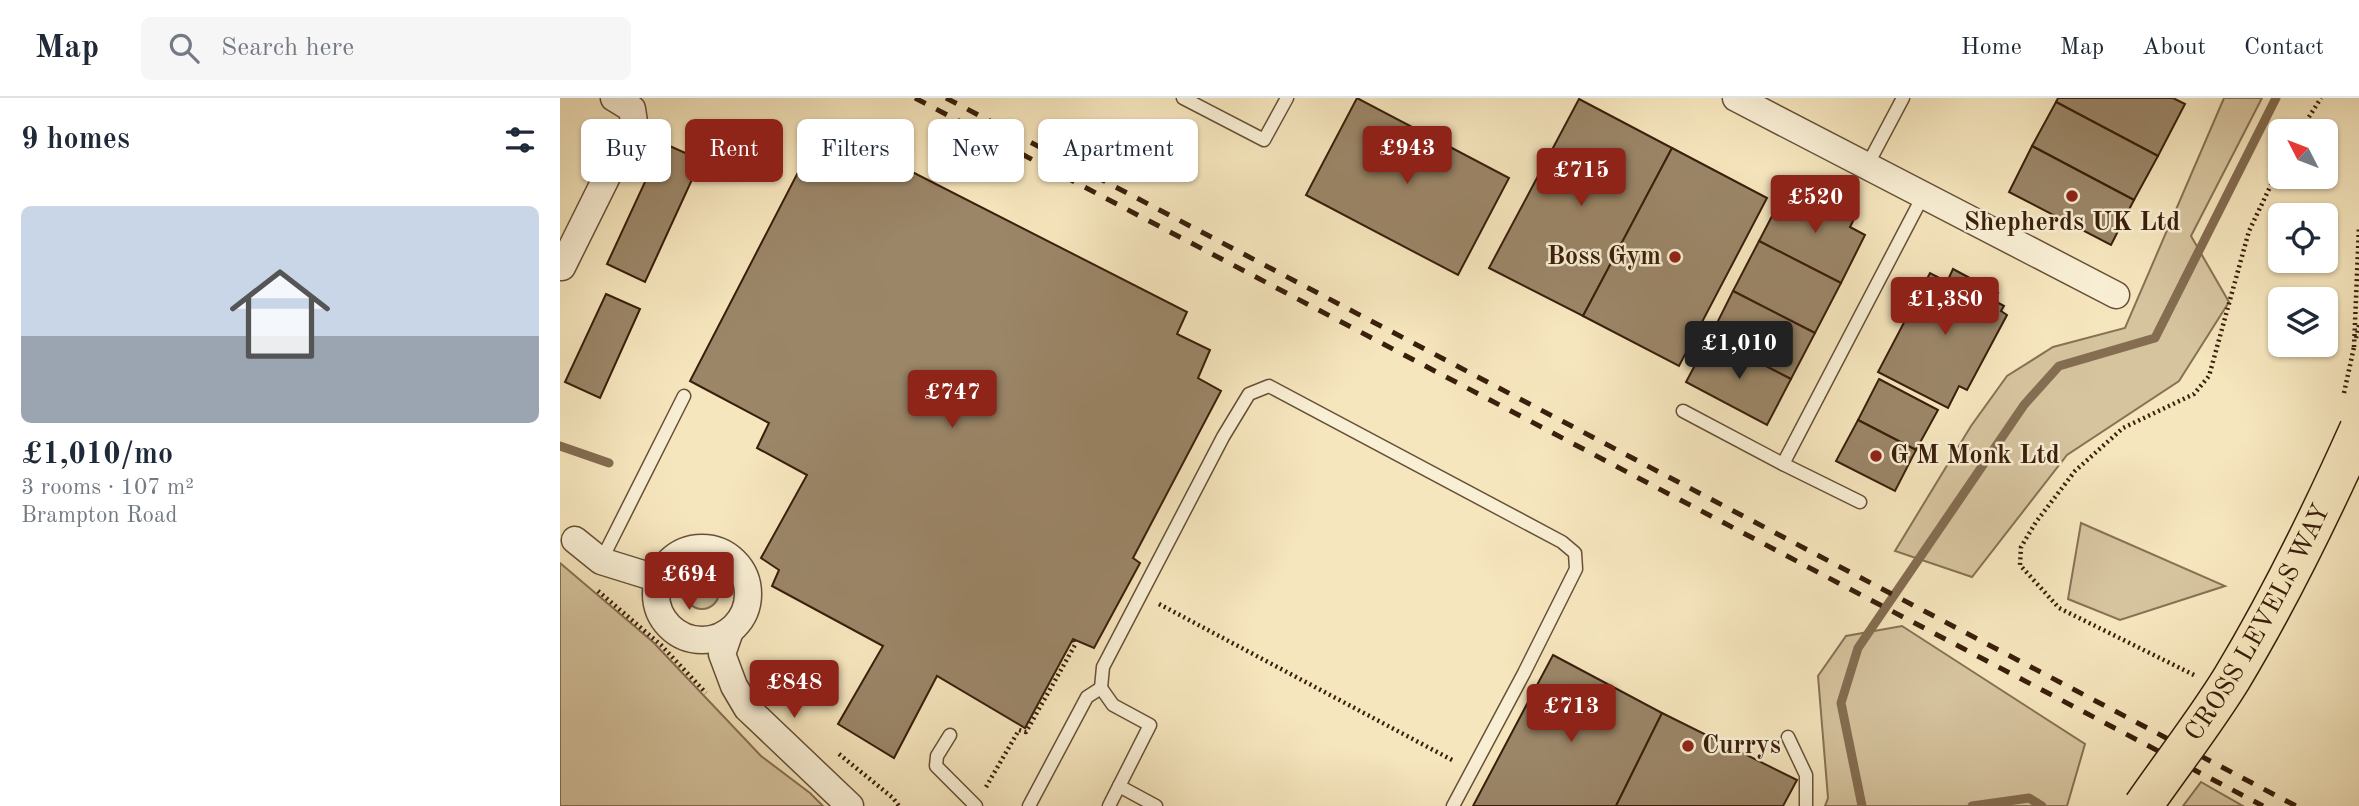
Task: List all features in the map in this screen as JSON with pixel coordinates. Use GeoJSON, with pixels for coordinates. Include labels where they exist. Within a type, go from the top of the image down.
{"type":"FeatureCollection","features":[{"type":"Feature","properties":{"kind":"main road","name":"CROSS LEVELS WAY"},"geometry":{"type":"LineString","coordinates":[[2143,806],[2231,679],[2297,559],[2359,429]]}},
{"type":"Feature","properties":{"kind":"street"},"geometry":{"type":"LineString","coordinates":[[561,266],[634,122],[632,109],[614,98]]}},
{"type":"Feature","properties":{"kind":"street"},"geometry":{"type":"LineString","coordinates":[[1736,98],[1868,164],[2116,295]]}},
{"type":"Feature","properties":{"kind":"street"},"geometry":{"type":"LineString","coordinates":[[575,540],[595,573],[659,579]]}},
{"type":"Feature","properties":{"kind":"street"},"geometry":{"type":"LineString","coordinates":[[702,548],[716,550],[729,557],[746,579],[746,607],[740,620],[730,631],[718,638],[689,638],[676,632],[665,622],[658,608],[656,594],[659,579],[665,567],[676,557],[702,548]]}},
{"type":"Feature","properties":{"kind":"street"},"geometry":{"type":"LineString","coordinates":[[730,631],[722,654],[734,686],[747,708],[849,806]]}},
{"type":"Feature","properties":{"kind":"lane"},"geometry":{"type":"LineString","coordinates":[[1183,98],[1264,140],[1287,98]]}},
{"type":"Feature","properties":{"kind":"lane"},"geometry":{"type":"LineString","coordinates":[[1868,164],[1903,98]]}},
{"type":"Feature","properties":{"kind":"lane"},"geometry":{"type":"LineString","coordinates":[[1783,464],[1924,194]]}},
{"type":"Feature","properties":{"kind":"lane"},"geometry":{"type":"LineString","coordinates":[[1109,806],[1150,725],[1113,705],[1101,688],[1103,667],[1223,437],[1249,394],[1269,387],[1550,535],[1575,553],[1576,569],[1453,806]]}},
{"type":"Feature","properties":{"kind":"lane"},"geometry":{"type":"LineString","coordinates":[[595,573],[684,396]]}},
{"type":"Feature","properties":{"kind":"lane"},"geometry":{"type":"LineString","coordinates":[[1682,411],[1860,502]]}},
{"type":"Feature","properties":{"kind":"lane"},"geometry":{"type":"LineString","coordinates":[[1029,806],[1087,697],[1101,688]]}},
{"type":"Feature","properties":{"kind":"lane"},"geometry":{"type":"LineString","coordinates":[[950,735],[937,757],[936,766],[976,806]]}},
{"type":"Feature","properties":{"kind":"lane"},"geometry":{"type":"LineString","coordinates":[[1788,737],[1806,775],[1806,806]]}},
{"type":"Feature","properties":{"kind":"lane"},"geometry":{"type":"LineString","coordinates":[[1119,786],[1156,806]]}},
{"type":"Feature","properties":{"kind":"path"},"geometry":{"type":"LineString","coordinates":[[2308,119],[2321,98]]}},
{"type":"Feature","properties":{"kind":"path"},"geometry":{"type":"LineString","coordinates":[[2196,676],[2059,608],[2020,565],[2021,547],[2036,522],[2075,471],[2123,428],[2194,394],[2209,376],[2249,231],[2269,189]]}},
{"type":"Feature","properties":{"kind":"path"},"geometry":{"type":"LineString","coordinates":[[2354,347],[2359,226]]}},
{"type":"Feature","properties":{"kind":"path"},"geometry":{"type":"LineString","coordinates":[[2344,393],[2359,325]]}},
{"type":"Feature","properties":{"kind":"path"},"geometry":{"type":"LineString","coordinates":[[595,573],[708,695]]}},
{"type":"Feature","properties":{"kind":"path"},"geometry":{"type":"LineString","coordinates":[[1140,594],[1472,770]]}},
{"type":"Feature","properties":{"kind":"path"},"geometry":{"type":"LineString","coordinates":[[976,806],[1019,730],[1026,732],[1076,645],[1073,639]]}},
{"type":"Feature","properties":{"kind":"path"},"geometry":{"type":"LineString","coordinates":[[833,749],[899,806]]}},
{"type":"Feature","properties":{"kind":"shaded area"},"geometry":{"type":"Polygon","coordinates":[[[2224,98],[2262,98],[2191,236],[2229,302],[2179,381],[2067,455],[1972,577],[1895,551],[1971,426],[2007,376],[2053,347],[2125,328],[2224,98]]]}},
{"type":"Feature","properties":{"kind":"shaded area"},"geometry":{"type":"Polygon","coordinates":[[[2081,523],[2225,586],[2120,620],[2068,599],[2081,523]]]}},
{"type":"Feature","properties":{"kind":"shaded area"},"geometry":{"type":"Polygon","coordinates":[[[560,563],[653,642],[761,756],[823,806],[560,806],[560,563]]]}},
{"type":"Feature","properties":{"kind":"shaded area"},"geometry":{"type":"Polygon","coordinates":[[[702,575],[714,580],[719,592],[714,604],[702,609],[690,604],[685,592],[690,580],[702,575]]]}},
{"type":"Feature","properties":{"kind":"shaded area"},"geometry":{"type":"Polygon","coordinates":[[[1902,626],[2085,744],[2067,806],[1825,806],[1828,798],[1818,676],[1846,636],[1902,626]]]}},
{"type":"Feature","properties":{"kind":"shaded area"},"geometry":{"type":"Polygon","coordinates":[[[2201,782],[2243,806],[2183,806],[2201,782]]]}},
{"type":"Feature","properties":{"kind":"building"},"geometry":{"type":"Polygon","coordinates":[[[1357,98],[1509,178],[1458,275],[1306,195],[1357,98]]]}},
{"type":"Feature","properties":{"kind":"building"},"geometry":{"type":"Polygon","coordinates":[[[2058,98],[2173,98],[2185,104],[2158,156],[2056,102],[2058,98]]]}},
{"type":"Feature","properties":{"kind":"building"},"geometry":{"type":"Polygon","coordinates":[[[1579,99],[1672,148],[1583,316],[1489,268],[1579,99]]]}},
{"type":"Feature","properties":{"kind":"building"},"geometry":{"type":"Polygon","coordinates":[[[2056,102],[2158,156],[2134,200],[2032,146],[2056,102]]]}},
{"type":"Feature","properties":{"kind":"building","name":"Shepherds UK Ltd"},"geometry":{"type":"Polygon","coordinates":[[[2032,146],[2134,200],[2111,245],[2009,192],[2032,146]]]}},
{"type":"Feature","properties":{"kind":"building"},"geometry":{"type":"Polygon","coordinates":[[[671,147],[685,153],[685,182],[691,182],[645,282],[607,264],[645,182],[671,182],[671,147]]]}},
{"type":"Feature","properties":{"kind":"building","name":"Boss Gym"},"geometry":{"type":"Polygon","coordinates":[[[1672,148],[1767,198],[1679,366],[1583,316],[1672,148]]]}},
{"type":"Feature","properties":{"kind":"building"},"geometry":{"type":"Polygon","coordinates":[[[914,173],[1187,312],[1177,334],[1210,350],[1198,378],[1221,391],[1133,558],[1140,563],[1094,648],[1073,639],[1025,728],[937,676],[894,758],[838,724],[883,646],[772,586],[779,570],[761,558],[807,475],[757,448],[769,423],[690,381],[797,174],[797,182],[914,182],[914,173]]]}},
{"type":"Feature","properties":{"kind":"building"},"geometry":{"type":"Polygon","coordinates":[[[1810,192],[1856,215],[1850,227],[1865,235],[1841,283],[1759,241],[1783,195],[1803,205],[1810,192]]]}},
{"type":"Feature","properties":{"kind":"building"},"geometry":{"type":"Polygon","coordinates":[[[1759,241],[1841,283],[1815,333],[1733,291],[1759,241]]]}},
{"type":"Feature","properties":{"kind":"building"},"geometry":{"type":"Polygon","coordinates":[[[1953,269],[1998,293],[1993,300],[2004,306],[2001,311],[2007,315],[1967,390],[1959,386],[1948,408],[1878,372],[1930,273],[1947,282],[1953,269]]]}},
{"type":"Feature","properties":{"kind":"building"},"geometry":{"type":"Polygon","coordinates":[[[1733,291],[1815,333],[1791,379],[1710,337],[1733,291]]]}},
{"type":"Feature","properties":{"kind":"building"},"geometry":{"type":"Polygon","coordinates":[[[606,294],[640,309],[600,398],[565,382],[606,294]]]}},
{"type":"Feature","properties":{"kind":"building"},"geometry":{"type":"Polygon","coordinates":[[[1710,337],[1791,379],[1767,425],[1686,382],[1710,337]]]}},
{"type":"Feature","properties":{"kind":"building"},"geometry":{"type":"Polygon","coordinates":[[[1879,379],[1938,410],[1916,450],[1858,420],[1879,379]]]}},
{"type":"Feature","properties":{"kind":"building","name":"G M Monk Ltd"},"geometry":{"type":"Polygon","coordinates":[[[1858,420],[1916,450],[1895,491],[1836,461],[1858,420]]]}},
{"type":"Feature","properties":{"kind":"building"},"geometry":{"type":"Polygon","coordinates":[[[1553,655],[1662,713],[1616,806],[1473,806],[1553,655]]]}},
{"type":"Feature","properties":{"kind":"building","name":"Currys"},"geometry":{"type":"Polygon","coordinates":[[[1662,713],[1797,780],[1783,806],[1616,806],[1662,713]]]}},
{"type":"Feature","properties":{"kind":"waterway"},"geometry":{"type":"LineString","coordinates":[[1862,806],[1841,703],[1858,648],[2024,405],[2059,366],[2155,338],[2276,98]]}},
{"type":"Feature","properties":{"kind":"waterway"},"geometry":{"type":"LineString","coordinates":[[560,446],[609,463]]}},
{"type":"Feature","properties":{"kind":"waterway"},"geometry":{"type":"LineString","coordinates":[[1972,806],[2029,798],[2042,806]]}},
{"type":"Feature","properties":{"kind":"railway"},"geometry":{"type":"LineString","coordinates":[[915,98],[2263,806]]}},
{"type":"Feature","properties":{"kind":"railway"},"geometry":{"type":"LineString","coordinates":[[946,98],[2296,806]]}},
{"type":"Feature","properties":{"kind":"place","name":"Shepherds UK Ltd"},"geometry":{"type":"Point","coordinates":[2072,196]}},
{"type":"Feature","properties":{"kind":"place","name":"Boss Gym"},"geometry":{"type":"Point","coordinates":[1675,257]}},
{"type":"Feature","properties":{"kind":"place","name":"G M Monk Ltd"},"geometry":{"type":"Point","coordinates":[1876,456]}},
{"type":"Feature","properties":{"kind":"place","name":"Currys"},"geometry":{"type":"Point","coordinates":[1688,746]}}]}
